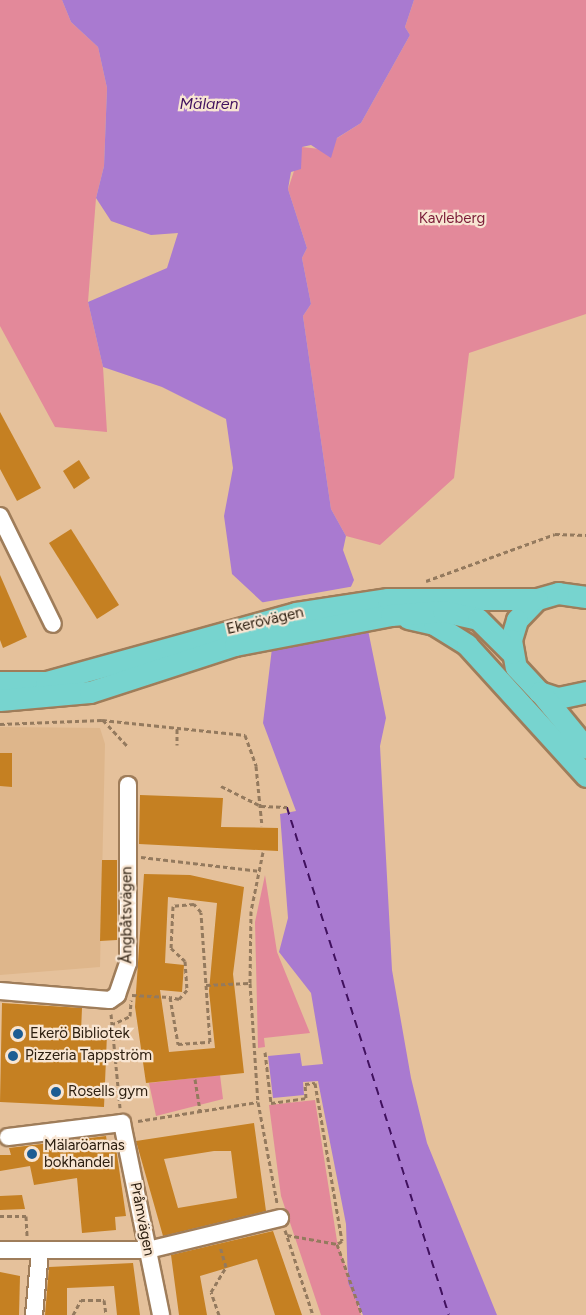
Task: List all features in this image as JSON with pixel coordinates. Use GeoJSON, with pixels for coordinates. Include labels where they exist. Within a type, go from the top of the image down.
{"type":"FeatureCollection","features":[{"type":"Feature","properties":{"kind":"main road","name":"Ekerövägen"},"geometry":{"type":"LineString","coordinates":[[0,700],[90,692],[139,667],[227,629],[392,609],[537,599],[558,593],[586,597]]}},
{"type":"Feature","properties":{"kind":"main road"},"geometry":{"type":"LineString","coordinates":[[537,599],[518,620],[512,653],[522,678],[539,692],[586,748]]}},
{"type":"Feature","properties":{"kind":"main road","name":"Ekerövägen"},"geometry":{"type":"LineString","coordinates":[[392,609],[443,611],[478,620],[512,653]]}},
{"type":"Feature","properties":{"kind":"main road","name":"Ekerövägen"},"geometry":{"type":"LineString","coordinates":[[392,609],[434,624],[467,645],[586,776]]}},
{"type":"Feature","properties":{"kind":"main road","name":"Ekerövägen"},"geometry":{"type":"LineString","coordinates":[[0,682],[46,682],[139,667]]}},
{"type":"Feature","properties":{"kind":"main road"},"geometry":{"type":"LineString","coordinates":[[539,692],[558,698],[586,692]]}},
{"type":"Feature","properties":{"kind":"street"},"geometry":{"type":"LineString","coordinates":[[0,516],[53,624]]}},
{"type":"Feature","properties":{"kind":"street","name":"Ångbåtsvägen"},"geometry":{"type":"LineString","coordinates":[[113,997],[128,963],[128,785]]}},
{"type":"Feature","properties":{"kind":"street"},"geometry":{"type":"LineString","coordinates":[[0,992],[113,997]]}},
{"type":"Feature","properties":{"kind":"street"},"geometry":{"type":"LineString","coordinates":[[8,1137],[122,1123]]}},
{"type":"Feature","properties":{"kind":"street","name":"Pråmvägen"},"geometry":{"type":"LineString","coordinates":[[122,1123],[161,1315]]}},
{"type":"Feature","properties":{"kind":"street"},"geometry":{"type":"LineString","coordinates":[[0,1250],[148,1250],[280,1218]]}},
{"type":"Feature","properties":{"kind":"street"},"geometry":{"type":"LineString","coordinates":[[34,1251],[34,1315]]}},
{"type":"Feature","properties":{"kind":"path"},"geometry":{"type":"LineString","coordinates":[[417,585],[555,534],[586,535]]}},
{"type":"Feature","properties":{"kind":"path"},"geometry":{"type":"LineString","coordinates":[[0,724],[102,720],[245,735],[261,806],[262,826]]}},
{"type":"Feature","properties":{"kind":"path"},"geometry":{"type":"LineString","coordinates":[[102,720],[128,747]]}},
{"type":"Feature","properties":{"kind":"path"},"geometry":{"type":"LineString","coordinates":[[177,729],[177,746]]}},
{"type":"Feature","properties":{"kind":"path"},"geometry":{"type":"LineString","coordinates":[[221,786],[261,806],[287,807]]}},
{"type":"Feature","properties":{"kind":"path"},"geometry":{"type":"LineString","coordinates":[[263,852],[261,871],[251,910],[250,983],[258,1102],[280,1218],[313,1315]]}},
{"type":"Feature","properties":{"kind":"path"},"geometry":{"type":"LineString","coordinates":[[128,856],[261,871]]}},
{"type":"Feature","properties":{"kind":"path"},"geometry":{"type":"LineString","coordinates":[[170,997],[178,1044],[191,1047],[210,1042],[201,912],[194,904],[176,903],[171,948],[185,961],[187,990],[179,999],[170,997],[113,997],[122,1123],[258,1102]]}},
{"type":"Feature","properties":{"kind":"path"},"geometry":{"type":"LineString","coordinates":[[206,985],[250,983]]}},
{"type":"Feature","properties":{"kind":"path"},"geometry":{"type":"LineString","coordinates":[[265,1052],[271,1102],[306,1098],[305,1084],[315,1083],[342,1241],[336,1244],[287,1235]]}},
{"type":"Feature","properties":{"kind":"path"},"geometry":{"type":"LineString","coordinates":[[195,1079],[200,1112]]}},
{"type":"Feature","properties":{"kind":"path"},"geometry":{"type":"LineString","coordinates":[[0,1216],[26,1216],[34,1251]]}},
{"type":"Feature","properties":{"kind":"path"},"geometry":{"type":"LineString","coordinates":[[217,1233],[225,1267],[211,1292],[219,1315]]}},
{"type":"Feature","properties":{"kind":"path"},"geometry":{"type":"LineString","coordinates":[[336,1244],[362,1315]]}},
{"type":"Feature","properties":{"kind":"path"},"geometry":{"type":"LineString","coordinates":[[74,1315],[81,1300],[104,1300],[106,1315]]}},
{"type":"Feature","properties":{"kind":"shaded area"},"geometry":{"type":"Polygon","coordinates":[[[0,727],[100,728],[105,744],[100,967],[0,975],[0,727]]]}},
{"type":"Feature","properties":{"kind":"green space"},"geometry":{"type":"Polygon","coordinates":[[[0,0],[62,0],[71,22],[98,47],[107,88],[104,166],[96,198],[88,302],[103,367],[107,432],[55,427],[0,326],[0,0]]]}},
{"type":"Feature","properties":{"kind":"green space","name":"Kavleberg"},"geometry":{"type":"Polygon","coordinates":[[[414,0],[586,0],[586,314],[469,353],[454,478],[380,545],[346,536],[331,509],[303,316],[311,304],[302,258],[307,248],[288,189],[302,147],[320,149],[361,123],[410,35],[405,27],[414,0]]]}},
{"type":"Feature","properties":{"kind":"green space"},"geometry":{"type":"Polygon","coordinates":[[[265,875],[277,952],[310,1033],[264,1038],[265,1047],[258,1048],[255,922],[265,875]]]}},
{"type":"Feature","properties":{"kind":"green space"},"geometry":{"type":"Polygon","coordinates":[[[220,1075],[223,1099],[156,1116],[149,1083],[220,1075]]]}},
{"type":"Feature","properties":{"kind":"green space"},"geometry":{"type":"Polygon","coordinates":[[[315,1100],[337,1241],[361,1315],[321,1315],[281,1196],[269,1105],[315,1100]]]}},
{"type":"Feature","properties":{"kind":"water","name":"Mälaren"},"geometry":{"type":"Polygon","coordinates":[[[62,0],[414,0],[405,27],[410,35],[361,123],[337,138],[331,158],[311,145],[302,147],[301,169],[291,172],[288,189],[307,248],[302,258],[311,304],[303,316],[331,509],[346,536],[343,550],[354,580],[340,611],[368,630],[386,718],[380,746],[392,970],[411,1078],[427,1143],[497,1315],[363,1315],[348,1283],[346,1224],[318,1081],[303,1082],[304,1095],[273,1098],[268,1056],[300,1053],[302,1066],[323,1064],[311,993],[279,952],[288,918],[280,814],[296,811],[263,723],[276,615],[232,574],[224,516],[233,468],[226,419],[162,387],[103,367],[88,302],[167,268],[178,233],[151,235],[111,221],[96,198],[104,166],[107,88],[98,47],[71,22],[62,0]]]}},
{"type":"Feature","properties":{"kind":"pier"},"geometry":{"type":"Polygon","coordinates":[[[355,586],[343,612],[273,616],[259,603],[355,586]]]}},
{"type":"Feature","properties":{"kind":"building"},"geometry":{"type":"Polygon","coordinates":[[[0,412],[41,488],[17,501],[0,469],[0,412]]]}},
{"type":"Feature","properties":{"kind":"building"},"geometry":{"type":"Polygon","coordinates":[[[79,460],[90,478],[74,489],[63,471],[79,460]]]}},
{"type":"Feature","properties":{"kind":"building"},"geometry":{"type":"Polygon","coordinates":[[[71,529],[119,605],[97,619],[49,543],[71,529]]]}},
{"type":"Feature","properties":{"kind":"building"},"geometry":{"type":"Polygon","coordinates":[[[0,575],[27,637],[3,648],[0,640],[0,575]]]}},
{"type":"Feature","properties":{"kind":"building"},"geometry":{"type":"Polygon","coordinates":[[[0,753],[12,753],[12,787],[0,786],[0,753]]]}},
{"type":"Feature","properties":{"kind":"building"},"geometry":{"type":"Polygon","coordinates":[[[140,795],[223,798],[221,827],[278,828],[278,851],[139,844],[140,795]]]}},
{"type":"Feature","properties":{"kind":"building"},"geometry":{"type":"Polygon","coordinates":[[[102,860],[117,860],[117,940],[100,941],[102,860]]]}},
{"type":"Feature","properties":{"kind":"building"},"geometry":{"type":"Polygon","coordinates":[[[144,874],[190,875],[244,887],[233,974],[244,1073],[146,1083],[135,1007],[144,874]],[[168,897],[165,963],[184,965],[182,992],[160,990],[169,1052],[215,1048],[209,991],[217,903],[168,897]]]}},
{"type":"Feature","properties":{"kind":"building"},"geometry":{"type":"Polygon","coordinates":[[[2,1003],[82,1008],[81,1032],[107,1034],[104,1107],[0,1102],[2,1003]]]}},
{"type":"Feature","properties":{"kind":"building"},"geometry":{"type":"Polygon","coordinates":[[[254,1123],[266,1211],[163,1236],[136,1141],[254,1123]],[[214,1151],[164,1159],[178,1208],[237,1198],[231,1151],[214,1151]]]}},
{"type":"Feature","properties":{"kind":"building"},"geometry":{"type":"Polygon","coordinates":[[[106,1136],[107,1142],[115,1141],[126,1216],[115,1217],[116,1230],[82,1233],[77,1178],[34,1185],[30,1166],[0,1171],[0,1155],[11,1155],[9,1148],[106,1136]]]}},
{"type":"Feature","properties":{"kind":"building"},"geometry":{"type":"Polygon","coordinates":[[[22,1195],[25,1209],[0,1210],[0,1196],[22,1195]]]}},
{"type":"Feature","properties":{"kind":"building"},"geometry":{"type":"Polygon","coordinates":[[[273,1231],[302,1315],[275,1315],[257,1259],[200,1276],[207,1315],[179,1315],[171,1255],[273,1231]]]}},
{"type":"Feature","properties":{"kind":"building"},"geometry":{"type":"Polygon","coordinates":[[[133,1263],[140,1315],[117,1315],[114,1286],[67,1288],[67,1315],[45,1315],[49,1267],[133,1263]]]}},
{"type":"Feature","properties":{"kind":"building"},"geometry":{"type":"Polygon","coordinates":[[[0,1272],[20,1276],[19,1315],[0,1315],[0,1272]]]}},
{"type":"Feature","properties":{"kind":"ferry route"},"geometry":{"type":"LineString","coordinates":[[287,807],[449,1315]]}},
{"type":"Feature","properties":{"kind":"place","name":"Ekerö Bibliotek"},"geometry":{"type":"Point","coordinates":[18,1034]}},
{"type":"Feature","properties":{"kind":"place","name":"Pizzeria Tappström"},"geometry":{"type":"Point","coordinates":[13,1056]}},
{"type":"Feature","properties":{"kind":"place","name":"Rosells gym"},"geometry":{"type":"Point","coordinates":[56,1092]}},
{"type":"Feature","properties":{"kind":"place","name":"Mälaröarnas bokhandel"},"geometry":{"type":"Point","coordinates":[32,1154]}}]}
